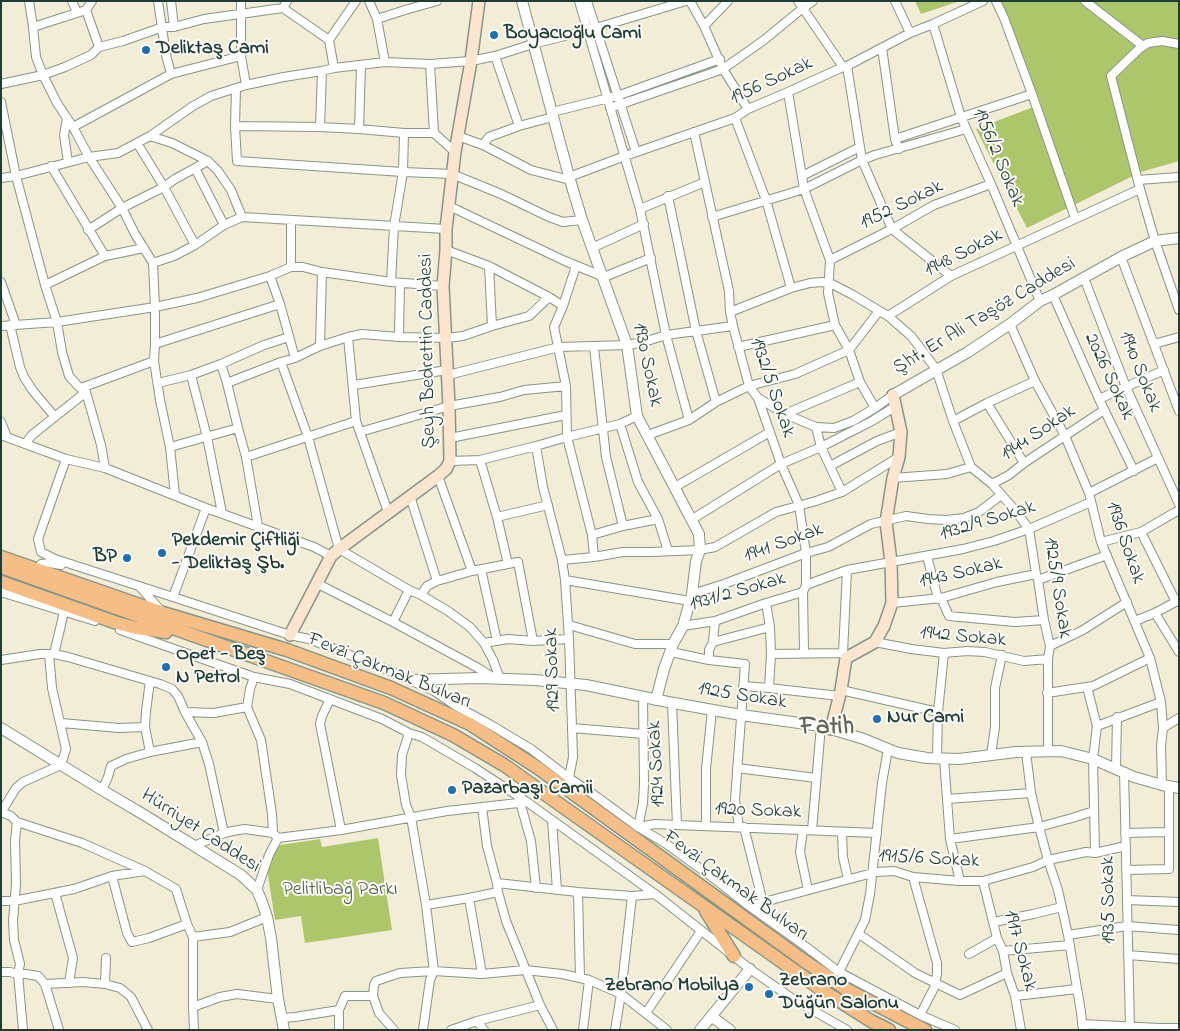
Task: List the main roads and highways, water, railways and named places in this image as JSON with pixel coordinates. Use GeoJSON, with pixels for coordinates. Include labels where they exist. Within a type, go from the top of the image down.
{"type":"FeatureCollection","features":[{"type":"Feature","properties":{"kind":"main road","name":"Şeyh Bedrettin Caddesi"},"geometry":{"type":"LineString","coordinates":[[290,635],[335,552],[438,476],[446,469],[450,461],[450,406],[443,286],[446,229],[455,152],[480,1]]}},
{"type":"Feature","properties":{"kind":"main road","name":"Şht. Er Ali Taşöz Caddesi"},"geometry":{"type":"LineString","coordinates":[[826,728],[840,693],[845,655],[875,642],[884,626],[892,603],[891,562],[886,522],[902,432],[894,401]]}},
{"type":"Feature","properties":{"kind":"main road"},"geometry":{"type":"LineString","coordinates":[[1,549],[148,602],[164,613]]}},
{"type":"Feature","properties":{"kind":"main road","name":"Fevzi Çakmak Bulvarı"},"geometry":{"type":"LineString","coordinates":[[1,557],[164,613],[266,643],[382,684],[470,724],[546,773],[846,989],[925,1030]]}},
{"type":"Feature","properties":{"kind":"main road","name":"Fevzi Çakmak Bulvarı"},"geometry":{"type":"LineString","coordinates":[[1,567],[384,703],[453,735],[504,765],[822,990],[889,1030]]}},
{"type":"Feature","properties":{"kind":"main road"},"geometry":{"type":"LineString","coordinates":[[1,582],[117,623],[136,628],[193,636]]}},
{"type":"Feature","properties":{"kind":"main road"},"geometry":{"type":"LineString","coordinates":[[703,907],[734,956]]}},
{"type":"Feature","properties":{"kind":"place","name":"Boyacıoğlu Cami"},"geometry":{"type":"Point","coordinates":[494,35]}},
{"type":"Feature","properties":{"kind":"place","name":"Deliktaş Cami"},"geometry":{"type":"Point","coordinates":[146,50]}},
{"type":"Feature","properties":{"kind":"place","name":"Pekdemir Çiftliği - Deliktaş Şb."},"geometry":{"type":"Point","coordinates":[162,553]}},
{"type":"Feature","properties":{"kind":"place","name":"BP"},"geometry":{"type":"Point","coordinates":[127,558]}},
{"type":"Feature","properties":{"kind":"place","name":"Opet - Beş N Petrol"},"geometry":{"type":"Point","coordinates":[166,667]}},
{"type":"Feature","properties":{"kind":"place","name":"Nur Cami"},"geometry":{"type":"Point","coordinates":[877,719]}},
{"type":"Feature","properties":{"kind":"place","name":"Pazarbaşı Camii"},"geometry":{"type":"Point","coordinates":[452,790]}},
{"type":"Feature","properties":{"kind":"place","name":"Zebrano Mobilya"},"geometry":{"type":"Point","coordinates":[749,987]}},
{"type":"Feature","properties":{"kind":"place","name":"Zebrano Düğün Salonu"},"geometry":{"type":"Point","coordinates":[769,994]}},
{"type":"Feature","properties":{"kind":"district","name":"Fatih"},"geometry":{"type":"Point","coordinates":[827,729]}},
{"type":"Feature","properties":{"kind":"park label","name":"Pelitlibağ Parkı"},"geometry":{"type":"Point","coordinates":[340,891]}}]}
